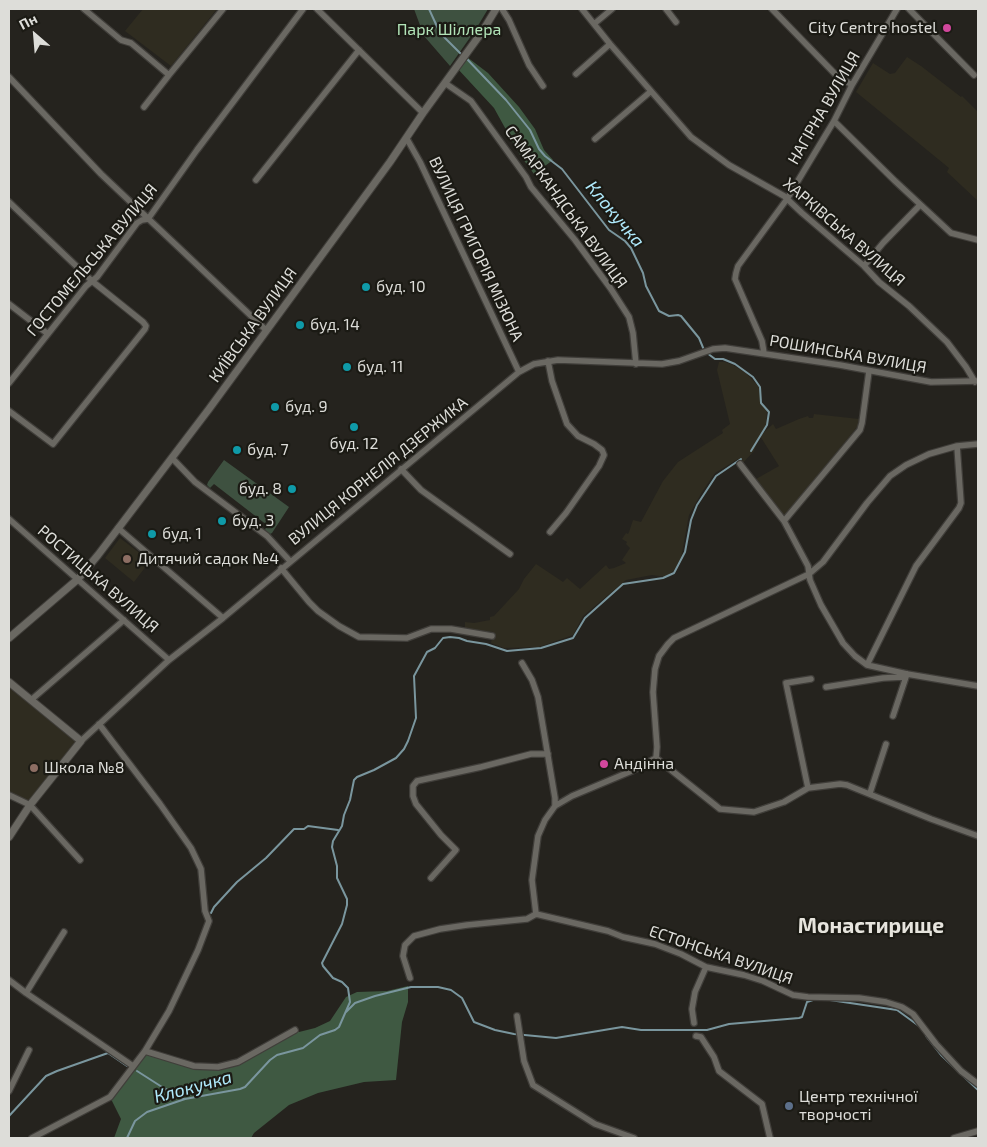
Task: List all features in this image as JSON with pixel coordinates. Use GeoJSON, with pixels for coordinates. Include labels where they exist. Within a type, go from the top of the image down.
{"type":"FeatureCollection","features":[{"type":"Feature","properties":{"kind":"street"},"geometry":{"type":"LineString","coordinates":[[84,9],[121,40],[131,43],[169,75]]}},
{"type":"Feature","properties":{"kind":"street"},"geometry":{"type":"LineString","coordinates":[[91,14],[96,9]]}},
{"type":"Feature","properties":{"kind":"street"},"geometry":{"type":"LineString","coordinates":[[144,107],[223,9]]}},
{"type":"Feature","properties":{"kind":"street","name":"ГОСТОМЕЛЬСЬКА ВУЛИЦЯ"},"geometry":{"type":"LineString","coordinates":[[9,383],[97,277],[137,223],[148,219],[197,150],[304,9]]}},
{"type":"Feature","properties":{"kind":"street"},"geometry":{"type":"LineString","coordinates":[[317,9],[423,113]]}},
{"type":"Feature","properties":{"kind":"street","name":"КИЇВСЬКА ВУЛИЦЯ"},"geometry":{"type":"LineString","coordinates":[[9,638],[78,579],[118,528],[172,458],[407,139],[496,9]]}},
{"type":"Feature","properties":{"kind":"street"},"geometry":{"type":"LineString","coordinates":[[502,9],[509,20],[529,65],[543,86]]}},
{"type":"Feature","properties":{"kind":"street","name":"ХАРКІВСЬКА ВУЛИЦЯ"},"geometry":{"type":"LineString","coordinates":[[582,9],[650,92],[691,138],[729,165],[787,199],[864,266],[879,282],[909,306],[947,342],[976,382]]}},
{"type":"Feature","properties":{"kind":"street"},"geometry":{"type":"LineString","coordinates":[[594,24],[612,9]]}},
{"type":"Feature","properties":{"kind":"street"},"geometry":{"type":"LineString","coordinates":[[666,9],[676,22]]}},
{"type":"Feature","properties":{"kind":"street"},"geometry":{"type":"LineString","coordinates":[[772,9],[837,76],[852,85]]}},
{"type":"Feature","properties":{"kind":"street","name":"НАГІРНА ВУЛИЦЯ"},"geometry":{"type":"LineString","coordinates":[[764,353],[762,341],[736,279],[738,266],[787,199],[834,121],[852,85],[897,9]]}},
{"type":"Feature","properties":{"kind":"street"},"geometry":{"type":"LineString","coordinates":[[909,9],[974,76]]}},
{"type":"Feature","properties":{"kind":"street"},"geometry":{"type":"LineString","coordinates":[[576,74],[610,44]]}},
{"type":"Feature","properties":{"kind":"street"},"geometry":{"type":"LineString","coordinates":[[256,180],[359,50]]}},
{"type":"Feature","properties":{"kind":"street"},"geometry":{"type":"LineString","coordinates":[[9,77],[100,174],[266,330]]}},
{"type":"Feature","properties":{"kind":"street","name":"САМАРКАНДСЬКА ВУЛИЦЯ"},"geometry":{"type":"LineString","coordinates":[[445,83],[471,101],[531,187],[611,289],[629,317],[633,333],[636,364]]}},
{"type":"Feature","properties":{"kind":"street"},"geometry":{"type":"LineString","coordinates":[[595,139],[650,92]]}},
{"type":"Feature","properties":{"kind":"street"},"geometry":{"type":"LineString","coordinates":[[834,121],[951,233],[978,240]]}},
{"type":"Feature","properties":{"kind":"street","name":"ВУЛИЦЯ ГРИГОРІЯ МІЗЮНА"},"geometry":{"type":"LineString","coordinates":[[407,139],[420,162],[520,372]]}},
{"type":"Feature","properties":{"kind":"street"},"geometry":{"type":"LineString","coordinates":[[9,202],[92,281],[146,326],[53,444],[9,411]]}},
{"type":"Feature","properties":{"kind":"street"},"geometry":{"type":"LineString","coordinates":[[864,266],[882,243],[920,205]]}},
{"type":"Feature","properties":{"kind":"street"},"geometry":{"type":"LineString","coordinates":[[9,304],[48,334]]}},
{"type":"Feature","properties":{"kind":"street","name":"РОШИНСЬКА ВУЛИЦЯ"},"geometry":{"type":"LineString","coordinates":[[713,349],[725,348],[764,353],[931,382],[976,382]]}},
{"type":"Feature","properties":{"kind":"street","name":"ВУЛИЦЯ КОРНЕЛІЯ ДЗЕРЖИКА"},"geometry":{"type":"LineString","coordinates":[[9,837],[30,805],[81,742],[169,660],[223,618],[281,568],[520,372],[534,364],[548,361],[662,364],[679,361],[713,349]]}},
{"type":"Feature","properties":{"kind":"street"},"geometry":{"type":"LineString","coordinates":[[548,361],[552,381],[567,424],[578,436],[602,450],[604,455],[599,466],[566,513],[550,532]]}},
{"type":"Feature","properties":{"kind":"street"},"geometry":{"type":"LineString","coordinates":[[784,521],[860,430],[869,371]]}},
{"type":"Feature","properties":{"kind":"street"},"geometry":{"type":"LineString","coordinates":[[656,758],[653,692],[655,669],[660,656],[674,638],[809,574],[822,562],[890,476],[906,465],[929,454],[957,446],[978,444]]}},
{"type":"Feature","properties":{"kind":"street"},"geometry":{"type":"LineString","coordinates":[[868,665],[916,566],[959,508],[961,502],[957,446]]}},
{"type":"Feature","properties":{"kind":"street"},"geometry":{"type":"LineString","coordinates":[[172,458],[196,482],[267,536],[290,561]]}},
{"type":"Feature","properties":{"kind":"street"},"geometry":{"type":"LineString","coordinates":[[740,464],[784,521],[808,566],[809,574],[821,605],[843,643],[855,656],[868,665],[907,674],[978,686]]}},
{"type":"Feature","properties":{"kind":"street"},"geometry":{"type":"LineString","coordinates":[[401,469],[421,490],[510,554]]}},
{"type":"Feature","properties":{"kind":"street","name":"РОСТИЦЬКА ВУЛИЦЯ"},"geometry":{"type":"LineString","coordinates":[[9,518],[169,660]]}},
{"type":"Feature","properties":{"kind":"street"},"geometry":{"type":"LineString","coordinates":[[118,528],[223,618]]}},
{"type":"Feature","properties":{"kind":"street"},"geometry":{"type":"LineString","coordinates":[[281,568],[318,611],[359,637],[407,638],[431,629],[451,629],[492,636]]}},
{"type":"Feature","properties":{"kind":"street"},"geometry":{"type":"LineString","coordinates":[[31,700],[124,620]]}},
{"type":"Feature","properties":{"kind":"street"},"geometry":{"type":"LineString","coordinates":[[522,663],[532,680],[538,698],[555,806]]}},
{"type":"Feature","properties":{"kind":"street"},"geometry":{"type":"LineString","coordinates":[[826,687],[883,678],[903,677],[907,674]]}},
{"type":"Feature","properties":{"kind":"street"},"geometry":{"type":"LineString","coordinates":[[893,716],[907,674]]}},
{"type":"Feature","properties":{"kind":"street"},"geometry":{"type":"LineString","coordinates":[[808,788],[786,683],[811,679]]}},
{"type":"Feature","properties":{"kind":"street"},"geometry":{"type":"LineString","coordinates":[[9,682],[81,742]]}},
{"type":"Feature","properties":{"kind":"street"},"geometry":{"type":"LineString","coordinates":[[32,1138],[110,1097],[145,1051],[169,1011],[198,950],[209,921],[205,911],[201,869],[191,848],[99,724]]}},
{"type":"Feature","properties":{"kind":"street"},"geometry":{"type":"LineString","coordinates":[[870,794],[886,744]]}},
{"type":"Feature","properties":{"kind":"street"},"geometry":{"type":"LineString","coordinates":[[431,878],[456,850],[416,804],[413,796],[413,786],[417,781],[531,754],[548,754]]}},
{"type":"Feature","properties":{"kind":"street"},"geometry":{"type":"LineString","coordinates":[[656,758],[720,809],[754,812],[784,802],[808,788],[840,784],[978,836]]}},
{"type":"Feature","properties":{"kind":"street"},"geometry":{"type":"LineString","coordinates":[[536,914],[532,880],[538,836],[545,820],[555,806],[572,796],[634,770],[656,758]]}},
{"type":"Feature","properties":{"kind":"street"},"geometry":{"type":"LineString","coordinates":[[9,795],[30,805],[80,860]]}},
{"type":"Feature","properties":{"kind":"street","name":"ЕСТОНСЬКА ВУЛИЦЯ"},"geometry":{"type":"LineString","coordinates":[[410,978],[403,956],[405,945],[414,936],[440,929],[527,919],[536,914],[655,944],[681,954],[706,967],[750,977],[794,995],[859,998],[886,1002],[902,1007],[913,1014],[936,1044],[962,1071],[978,1084]]}},
{"type":"Feature","properties":{"kind":"street"},"geometry":{"type":"LineString","coordinates":[[26,993],[64,932]]}},
{"type":"Feature","properties":{"kind":"street"},"geometry":{"type":"LineString","coordinates":[[694,1023],[692,1009],[695,992],[706,967]]}},
{"type":"Feature","properties":{"kind":"street"},"geometry":{"type":"LineString","coordinates":[[9,980],[133,1066]]}},
{"type":"Feature","properties":{"kind":"street"},"geometry":{"type":"LineString","coordinates":[[517,1016],[524,1061],[533,1085],[595,1124],[634,1138]]}},
{"type":"Feature","properties":{"kind":"street"},"geometry":{"type":"LineString","coordinates":[[145,1051],[194,1066],[218,1067],[238,1062],[295,1030]]}},
{"type":"Feature","properties":{"kind":"street"},"geometry":{"type":"LineString","coordinates":[[696,1036],[701,1037],[714,1057],[719,1070],[762,1104],[770,1138]]}},
{"type":"Feature","properties":{"kind":"street"},"geometry":{"type":"LineString","coordinates":[[9,1090],[30,1050]]}},
{"type":"Feature","properties":{"kind":"street"},"geometry":{"type":"LineString","coordinates":[[954,1138],[978,1131]]}},
{"type":"Feature","properties":{"kind":"shaded area"},"geometry":{"type":"Polygon","coordinates":[[[143,9],[217,9],[171,66],[125,31],[143,9]]]}},
{"type":"Feature","properties":{"kind":"shaded area"},"geometry":{"type":"Polygon","coordinates":[[[907,57],[962,96],[978,112],[978,201],[947,172],[949,168],[856,92],[873,63],[890,74],[895,73],[907,57]]]}},
{"type":"Feature","properties":{"kind":"shaded area"},"geometry":{"type":"Polygon","coordinates":[[[719,362],[733,365],[746,373],[760,388],[760,403],[767,410],[766,425],[762,434],[773,424],[776,429],[808,416],[813,418],[814,414],[859,419],[858,426],[788,513],[784,515],[781,513],[756,479],[779,466],[760,436],[754,451],[742,464],[738,459],[715,473],[702,492],[689,515],[681,558],[674,570],[666,577],[652,575],[626,580],[583,616],[573,635],[539,647],[504,648],[491,643],[493,632],[465,628],[465,622],[474,623],[490,620],[490,617],[494,616],[519,589],[536,564],[563,582],[567,578],[580,589],[606,565],[609,569],[626,563],[622,560],[630,548],[626,544],[627,542],[622,539],[626,533],[628,534],[633,520],[641,522],[663,481],[678,462],[723,433],[722,430],[730,424],[717,370],[719,362]]]}},
{"type":"Feature","properties":{"kind":"shaded area","name":"Дитячий садок №4"},"geometry":{"type":"Polygon","coordinates":[[[120,538],[150,561],[134,582],[105,558],[120,538]]]}},
{"type":"Feature","properties":{"kind":"shaded area","name":"Школа №8"},"geometry":{"type":"Polygon","coordinates":[[[9,683],[81,742],[30,805],[9,795],[9,683]]]}},
{"type":"Feature","properties":{"kind":"green space","name":"Парк Шіллера"},"geometry":{"type":"Polygon","coordinates":[[[414,9],[488,9],[450,66],[424,36],[414,9]]]}},
{"type":"Feature","properties":{"kind":"green space"},"geometry":{"type":"Polygon","coordinates":[[[467,57],[488,73],[519,107],[535,129],[544,150],[553,160],[534,174],[520,155],[494,108],[457,68],[467,57]]]}},
{"type":"Feature","properties":{"kind":"green space"},"geometry":{"type":"Polygon","coordinates":[[[224,460],[289,507],[272,533],[270,534],[265,530],[267,525],[214,484],[210,488],[207,485],[224,460]]]}},
{"type":"Feature","properties":{"kind":"green space"},"geometry":{"type":"Polygon","coordinates":[[[408,986],[408,1002],[402,1022],[396,1080],[364,1082],[318,1093],[289,1105],[254,1133],[251,1138],[114,1138],[121,1119],[110,1097],[144,1051],[194,1066],[218,1066],[238,1061],[296,1029],[299,1032],[315,1028],[330,1021],[346,997],[357,992],[387,991],[408,986]]]}},
{"type":"Feature","properties":{"kind":"waterway","name":"Клокучка"},"geometry":{"type":"LineString","coordinates":[[429,9],[440,33],[462,55]]}},
{"type":"Feature","properties":{"kind":"waterway","name":"Клокучка"},"geometry":{"type":"LineString","coordinates":[[466,58],[506,100],[530,130],[539,149],[562,169],[609,230],[625,241],[631,248],[643,273],[646,286],[659,311],[669,316],[681,316],[699,338],[704,350]]}},
{"type":"Feature","properties":{"kind":"waterway","name":"Клокучка"},"geometry":{"type":"LineString","coordinates":[[707,353],[715,359],[723,359],[735,364],[753,377],[760,387],[761,403],[769,412],[767,425],[751,451]]}},
{"type":"Feature","properties":{"kind":"waterway","name":"Клокучка"},"geometry":{"type":"LineString","coordinates":[[127,1138],[135,1121],[147,1112],[185,1099],[245,1087],[277,1055],[303,1048],[320,1035],[339,1027],[350,1002],[348,988],[342,982],[333,978],[322,963],[342,924],[347,905],[347,899],[337,878],[337,866],[332,847],[333,841],[342,826],[354,780],[396,758],[408,741],[416,718],[414,676],[427,652],[435,648],[443,638],[450,637],[486,644],[507,651],[541,648],[573,638],[585,618],[623,584],[663,578],[674,573],[685,552],[691,520],[697,505],[716,476],[741,459]]}},
{"type":"Feature","properties":{"kind":"waterway"},"geometry":{"type":"LineString","coordinates":[[211,913],[214,907],[237,882],[266,858],[294,829],[304,829],[308,826],[338,830]]}},
{"type":"Feature","properties":{"kind":"waterway"},"geometry":{"type":"LineString","coordinates":[[346,1012],[355,1003],[375,996],[411,987],[438,987],[451,990],[462,998],[474,1022],[495,1030],[514,1034],[556,1038],[622,1027],[641,1030],[707,1030],[729,1024],[799,1018],[802,1017],[807,1002],[813,1000]]}},
{"type":"Feature","properties":{"kind":"waterway"},"geometry":{"type":"LineString","coordinates":[[830,1000],[897,1010],[919,1026]]}},
{"type":"Feature","properties":{"kind":"waterway"},"geometry":{"type":"LineString","coordinates":[[926,1036],[941,1055],[978,1090]]}},
{"type":"Feature","properties":{"kind":"waterway"},"geometry":{"type":"LineString","coordinates":[[9,1116],[46,1076],[57,1071],[108,1053],[127,1066]]}},
{"type":"Feature","properties":{"kind":"waterway"},"geometry":{"type":"LineString","coordinates":[[137,1071],[184,1099]]}},
{"type":"Feature","properties":{"kind":"place","name":"City Centre hostel"},"geometry":{"type":"Point","coordinates":[947,28]}},
{"type":"Feature","properties":{"kind":"place","name":"буд. 10"},"geometry":{"type":"Point","coordinates":[366,287]}},
{"type":"Feature","properties":{"kind":"place","name":"буд. 14"},"geometry":{"type":"Point","coordinates":[300,325]}},
{"type":"Feature","properties":{"kind":"place","name":"буд. 11"},"geometry":{"type":"Point","coordinates":[347,367]}},
{"type":"Feature","properties":{"kind":"place","name":"буд. 9"},"geometry":{"type":"Point","coordinates":[275,407]}},
{"type":"Feature","properties":{"kind":"place","name":"буд. 12"},"geometry":{"type":"Point","coordinates":[354,427]}},
{"type":"Feature","properties":{"kind":"place","name":"буд. 7"},"geometry":{"type":"Point","coordinates":[237,450]}},
{"type":"Feature","properties":{"kind":"place","name":"буд. 8"},"geometry":{"type":"Point","coordinates":[292,489]}},
{"type":"Feature","properties":{"kind":"place","name":"буд. 3"},"geometry":{"type":"Point","coordinates":[222,521]}},
{"type":"Feature","properties":{"kind":"place","name":"буд. 1"},"geometry":{"type":"Point","coordinates":[152,534]}},
{"type":"Feature","properties":{"kind":"place","name":"Дитячий садок №4"},"geometry":{"type":"Point","coordinates":[127,559]}},
{"type":"Feature","properties":{"kind":"place","name":"Андінна"},"geometry":{"type":"Point","coordinates":[604,764]}},
{"type":"Feature","properties":{"kind":"place","name":"Школа №8"},"geometry":{"type":"Point","coordinates":[34,768]}},
{"type":"Feature","properties":{"kind":"place","name":"Центр технічної творчості"},"geometry":{"type":"Point","coordinates":[789,1106]}},
{"type":"Feature","properties":{"kind":"district","name":"Монастирище"},"geometry":{"type":"Point","coordinates":[871,926]}}]}
